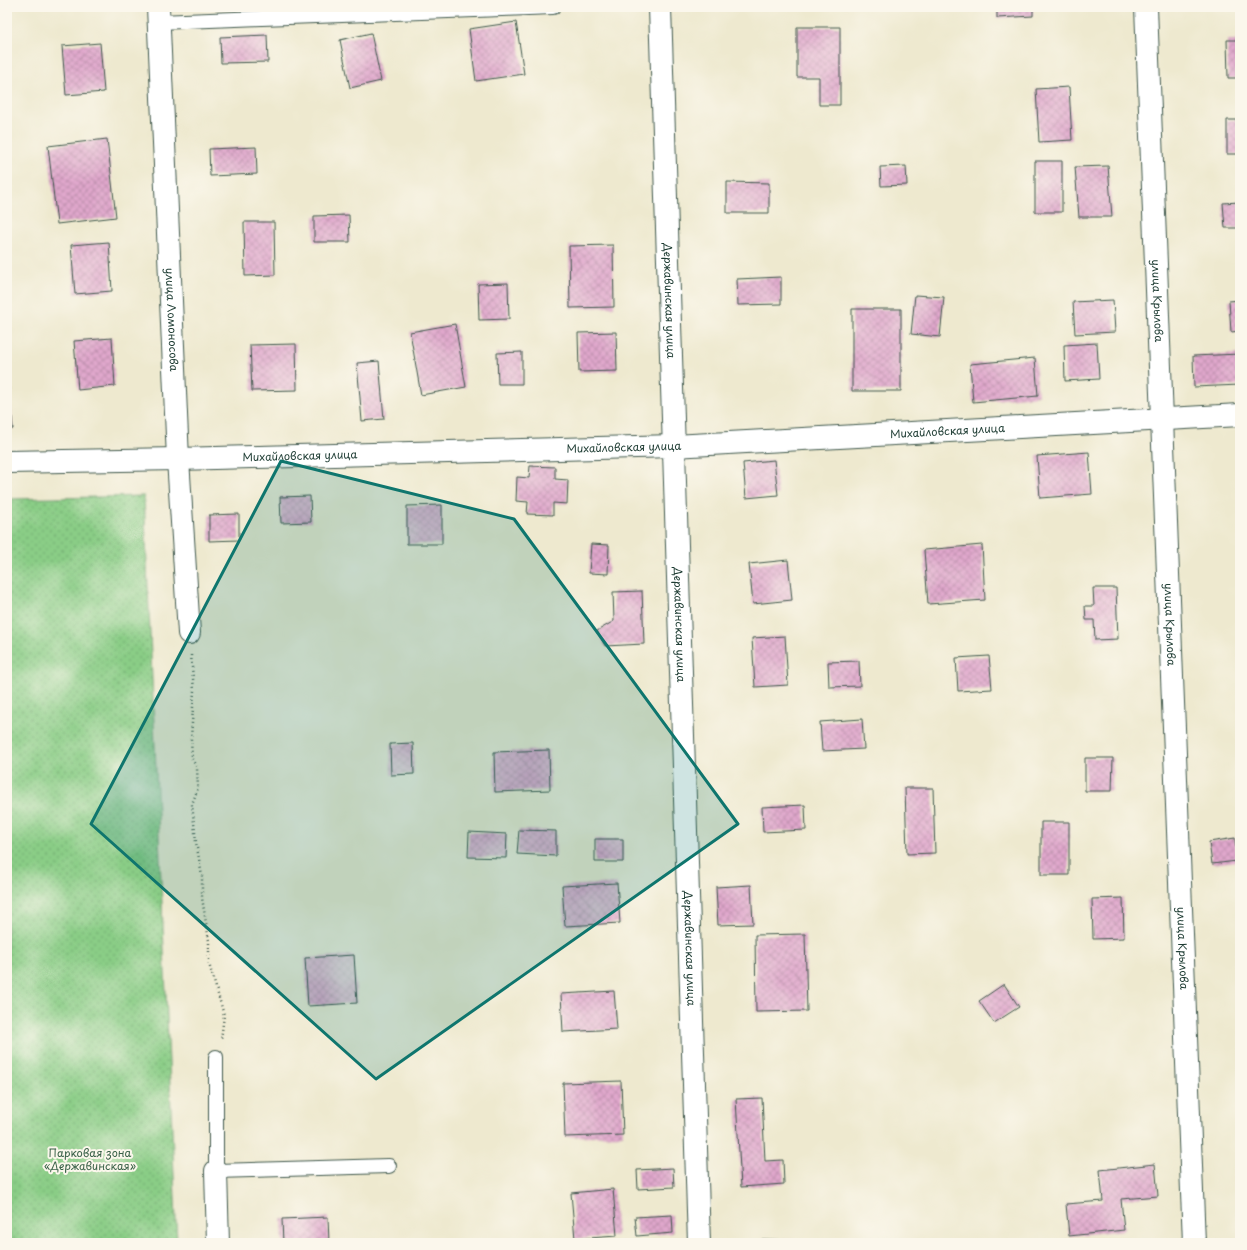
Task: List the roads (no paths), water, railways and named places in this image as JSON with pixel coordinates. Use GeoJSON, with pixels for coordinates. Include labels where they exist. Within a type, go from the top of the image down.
{"type":"FeatureCollection","features":[{"type":"Feature","properties":{"kind":"street","name":"Державинская улица"},"geometry":{"type":"LineString","coordinates":[[660,7],[699,1243]]}},
{"type":"Feature","properties":{"kind":"street","name":"улица Крылова"},"geometry":{"type":"LineString","coordinates":[[1146,7],[1194,1243]]}},
{"type":"Feature","properties":{"kind":"street","name":"улица Ломоносова"},"geometry":{"type":"LineString","coordinates":[[158,15],[178,459],[189,633]]}},
{"type":"Feature","properties":{"kind":"street","name":"Михайловская улица"},"geometry":{"type":"LineString","coordinates":[[7,462],[674,446],[1162,418],[1240,415]]}},
{"type":"Feature","properties":{"kind":"street"},"geometry":{"type":"LineString","coordinates":[[216,1171],[218,1243]]}},
{"type":"Feature","properties":{"kind":"lane"},"geometry":{"type":"LineString","coordinates":[[158,15],[552,7]]}},
{"type":"Feature","properties":{"kind":"lane"},"geometry":{"type":"LineString","coordinates":[[216,1057],[216,1171],[389,1166]]}},
{"type":"Feature","properties":{"kind":"park label","name":"Парковая зона «Державинская»"},"geometry":{"type":"Point","coordinates":[90,1159]}}]}
